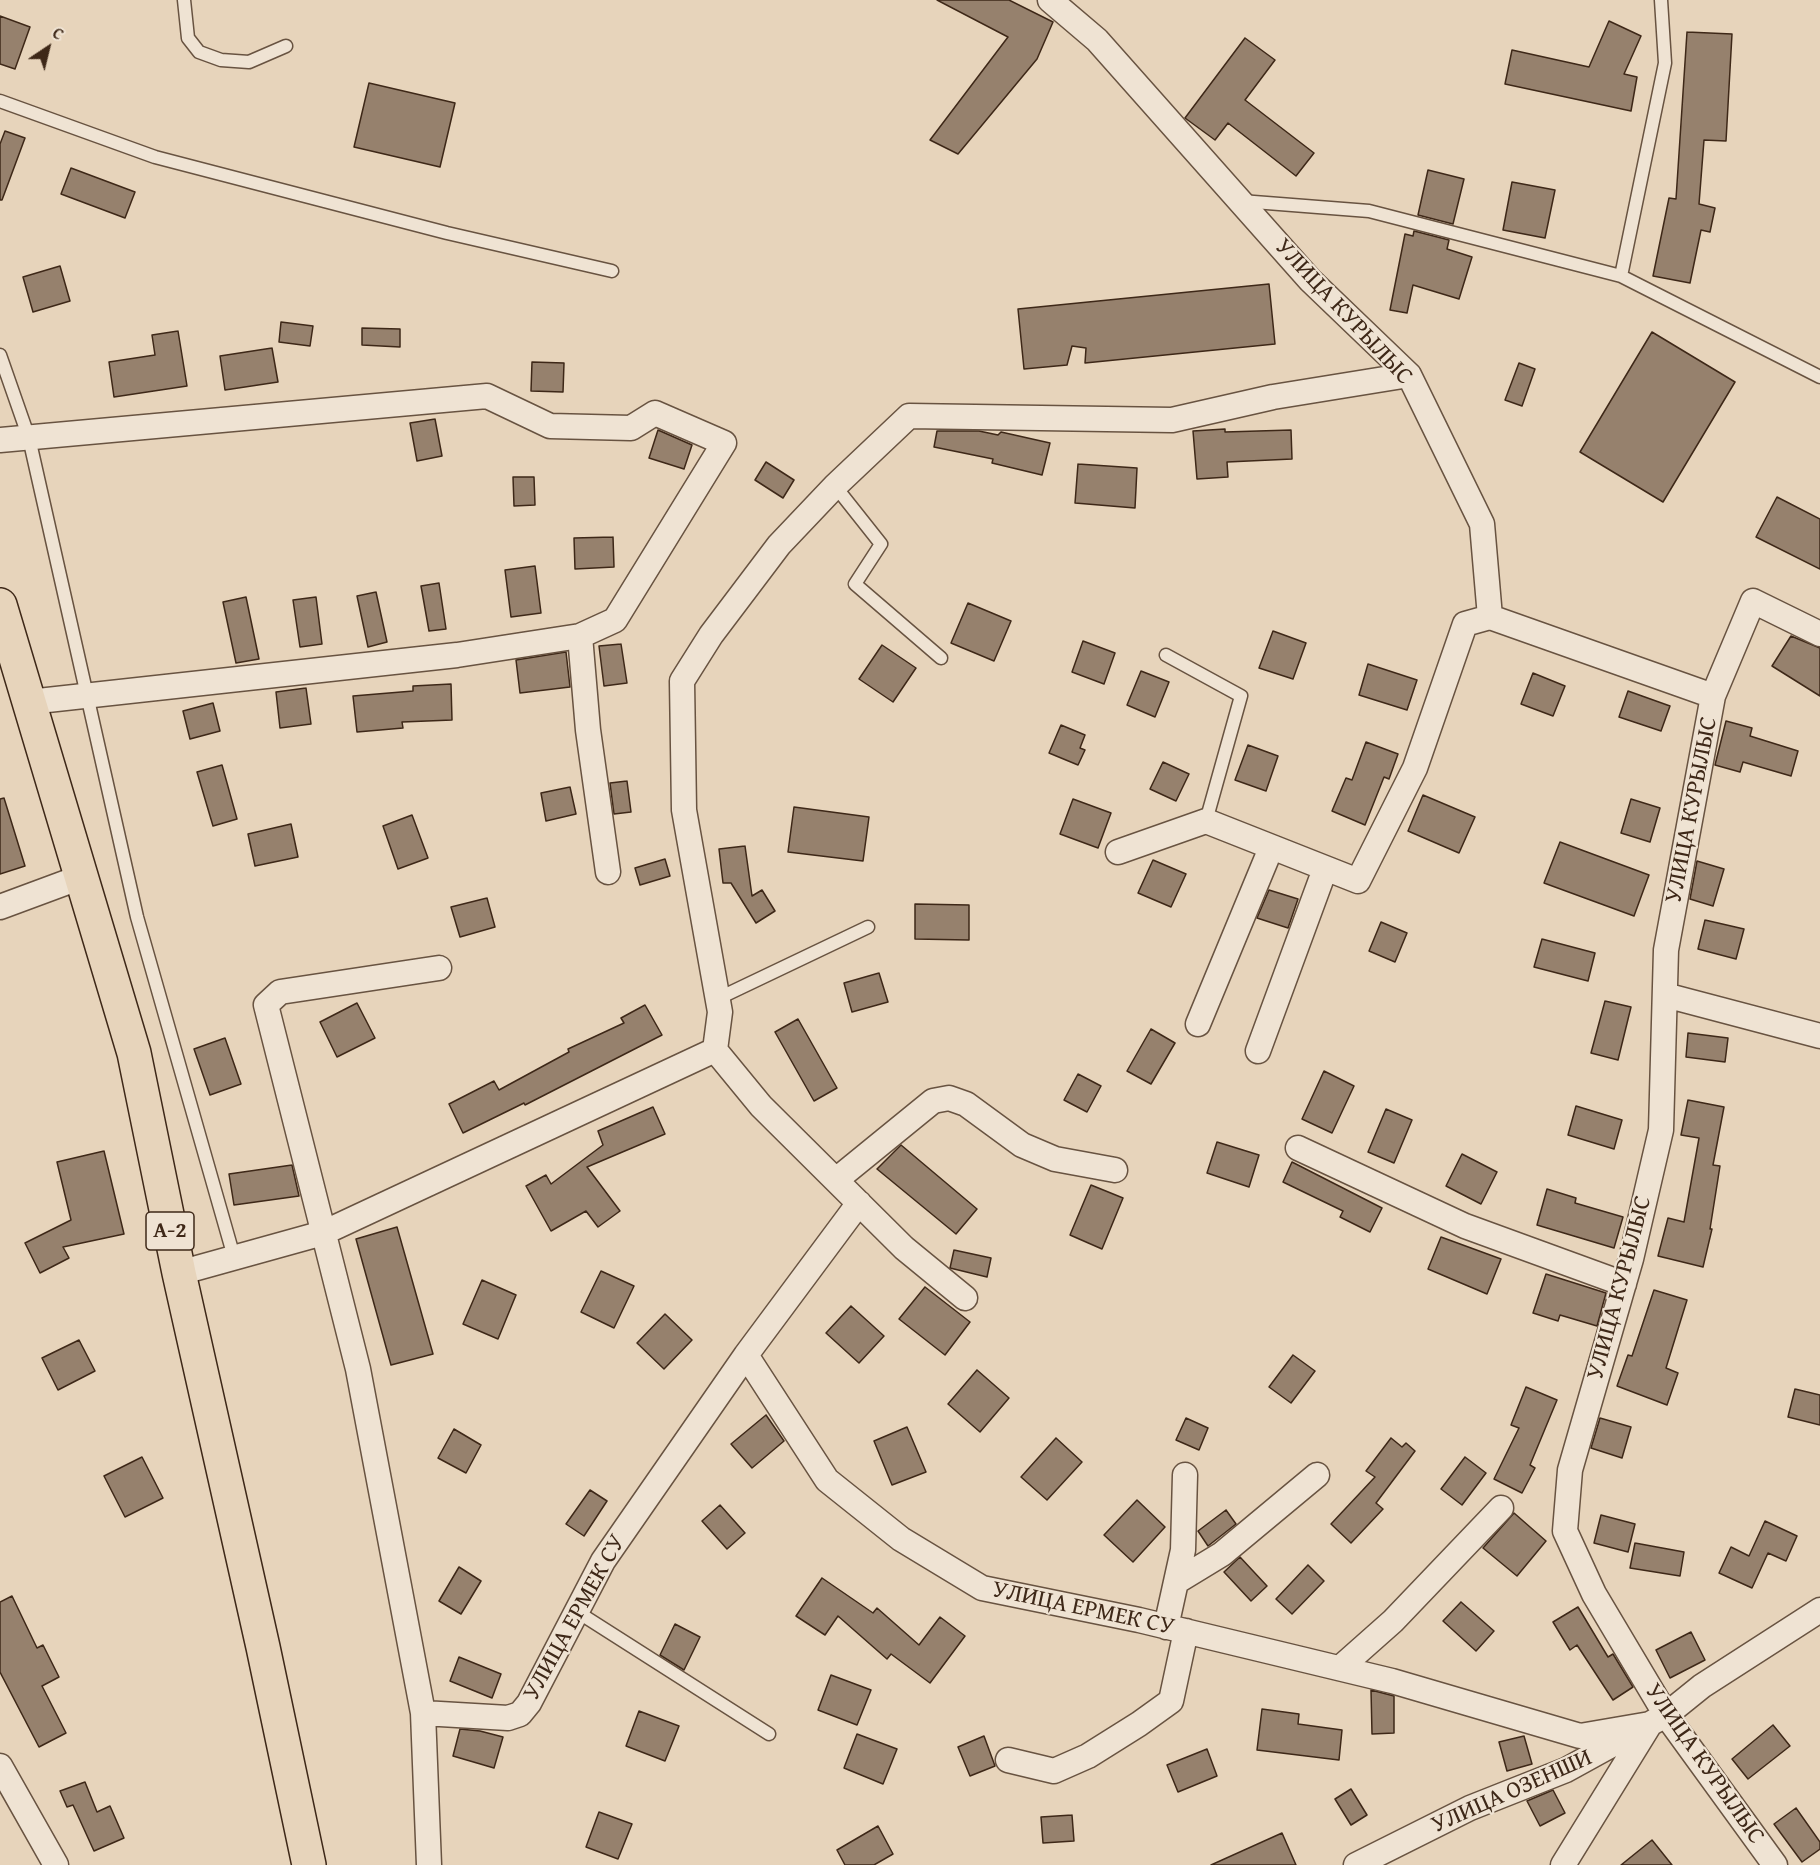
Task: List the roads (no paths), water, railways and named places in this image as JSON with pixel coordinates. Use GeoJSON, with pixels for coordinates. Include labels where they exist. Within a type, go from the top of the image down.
{"type":"FeatureCollection","features":[{"type":"Feature","properties":{"kind":"highway","name":"A-2"},"geometry":{"type":"LineString","coordinates":[[0,605],[134,1053],[179,1273],[261,1635],[309,1865]]}},
{"type":"Feature","properties":{"kind":"street","name":"УЛИЦА КУРЫЛЫС"},"geometry":{"type":"LineString","coordinates":[[1050,0],[1097,40],[1310,280],[1409,375],[1482,524],[1490,617],[1713,696],[1666,950],[1661,1130],[1624,1284],[1570,1470],[1565,1530],[1594,1594],[1658,1720],[1775,1865]]}},
{"type":"Feature","properties":{"kind":"street"},"geometry":{"type":"LineString","coordinates":[[965,1299],[904,1248],[858,1203],[761,1106],[715,1050],[720,1012],[684,810],[682,681],[711,635],[779,545],[835,486],[909,416],[1172,420],[1273,398],[1409,375]]}},
{"type":"Feature","properties":{"kind":"street"},"geometry":{"type":"LineString","coordinates":[[0,440],[487,396],[550,426],[631,428],[654,413],[724,443],[615,620],[580,636],[457,655],[29,702]]}},
{"type":"Feature","properties":{"kind":"street"},"geometry":{"type":"LineString","coordinates":[[1713,696],[1754,601],[1820,634]]}},
{"type":"Feature","properties":{"kind":"street"},"geometry":{"type":"LineString","coordinates":[[1118,852],[1206,821],[1358,882],[1415,768],[1465,624],[1490,617]]}},
{"type":"Feature","properties":{"kind":"street"},"geometry":{"type":"LineString","coordinates":[[580,636],[588,730],[608,872]]}},
{"type":"Feature","properties":{"kind":"street"},"geometry":{"type":"LineString","coordinates":[[1198,1024],[1271,848]]}},
{"type":"Feature","properties":{"kind":"street"},"geometry":{"type":"LineString","coordinates":[[1258,1051],[1325,869]]}},
{"type":"Feature","properties":{"kind":"street"},"geometry":{"type":"LineString","coordinates":[[0,907],[81,877]]}},
{"type":"Feature","properties":{"kind":"street"},"geometry":{"type":"LineString","coordinates":[[429,1865],[423,1713],[358,1369],[266,1005],[280,992],[439,968]]}},
{"type":"Feature","properties":{"kind":"street"},"geometry":{"type":"LineString","coordinates":[[1665,995],[1820,1036]]}},
{"type":"Feature","properties":{"kind":"street"},"geometry":{"type":"LineString","coordinates":[[179,1273],[323,1233],[715,1050]]}},
{"type":"Feature","properties":{"kind":"street"},"geometry":{"type":"LineString","coordinates":[[836,1180],[933,1101],[949,1098],[966,1104],[1022,1145],[1055,1159],[1115,1170]]}},
{"type":"Feature","properties":{"kind":"street"},"geometry":{"type":"LineString","coordinates":[[1298,1148],[1465,1226],[1624,1284]]}},
{"type":"Feature","properties":{"kind":"street"},"geometry":{"type":"LineString","coordinates":[[746,1355],[858,1203]]}},
{"type":"Feature","properties":{"kind":"street","name":"УЛИЦА ЕРМЕК СУ"},"geometry":{"type":"LineString","coordinates":[[423,1713],[508,1718],[520,1714],[529,1703],[603,1561],[746,1355],[827,1480],[901,1539],[982,1588],[1176,1629],[1340,1668],[1580,1736],[1658,1720]]}},
{"type":"Feature","properties":{"kind":"street"},"geometry":{"type":"LineString","coordinates":[[1176,1582],[1222,1554],[1265,1521],[1317,1474]]}},
{"type":"Feature","properties":{"kind":"street"},"geometry":{"type":"LineString","coordinates":[[1008,1760],[1054,1771],[1088,1756],[1171,1701],[1176,1629],[1176,1582],[1183,1550],[1185,1475]]}},
{"type":"Feature","properties":{"kind":"street"},"geometry":{"type":"LineString","coordinates":[[1340,1668],[1393,1621],[1501,1508]]}},
{"type":"Feature","properties":{"kind":"street"},"geometry":{"type":"LineString","coordinates":[[1563,1865],[1658,1720],[1702,1686],[1820,1610]]}},
{"type":"Feature","properties":{"kind":"street","name":"УЛИЦА ОЗЕНШИ"},"geometry":{"type":"LineString","coordinates":[[1356,1865],[1470,1808],[1566,1770],[1658,1720]]}},
{"type":"Feature","properties":{"kind":"street"},"geometry":{"type":"LineString","coordinates":[[2,1770],[56,1865]]}},
{"type":"Feature","properties":{"kind":"lane"},"geometry":{"type":"LineString","coordinates":[[184,0],[188,38],[199,52],[221,60],[249,62],[286,45]]}},
{"type":"Feature","properties":{"kind":"lane"},"geometry":{"type":"LineString","coordinates":[[1621,276],[1665,63],[1661,0]]}},
{"type":"Feature","properties":{"kind":"lane"},"geometry":{"type":"LineString","coordinates":[[0,101],[155,157],[447,233],[612,271]]}},
{"type":"Feature","properties":{"kind":"lane"},"geometry":{"type":"LineString","coordinates":[[1239,200],[1369,211],[1621,276],[1820,377]]}},
{"type":"Feature","properties":{"kind":"lane"},"geometry":{"type":"LineString","coordinates":[[0,355],[29,438],[137,917],[234,1257]]}},
{"type":"Feature","properties":{"kind":"lane"},"geometry":{"type":"LineString","coordinates":[[835,486],[881,544],[855,584],[941,658]]}},
{"type":"Feature","properties":{"kind":"lane"},"geometry":{"type":"LineString","coordinates":[[1166,655],[1241,696],[1206,821]]}},
{"type":"Feature","properties":{"kind":"lane"},"geometry":{"type":"LineString","coordinates":[[717,999],[868,927]]}},
{"type":"Feature","properties":{"kind":"lane"},"geometry":{"type":"LineString","coordinates":[[576,1611],[769,1734]]}}]}
